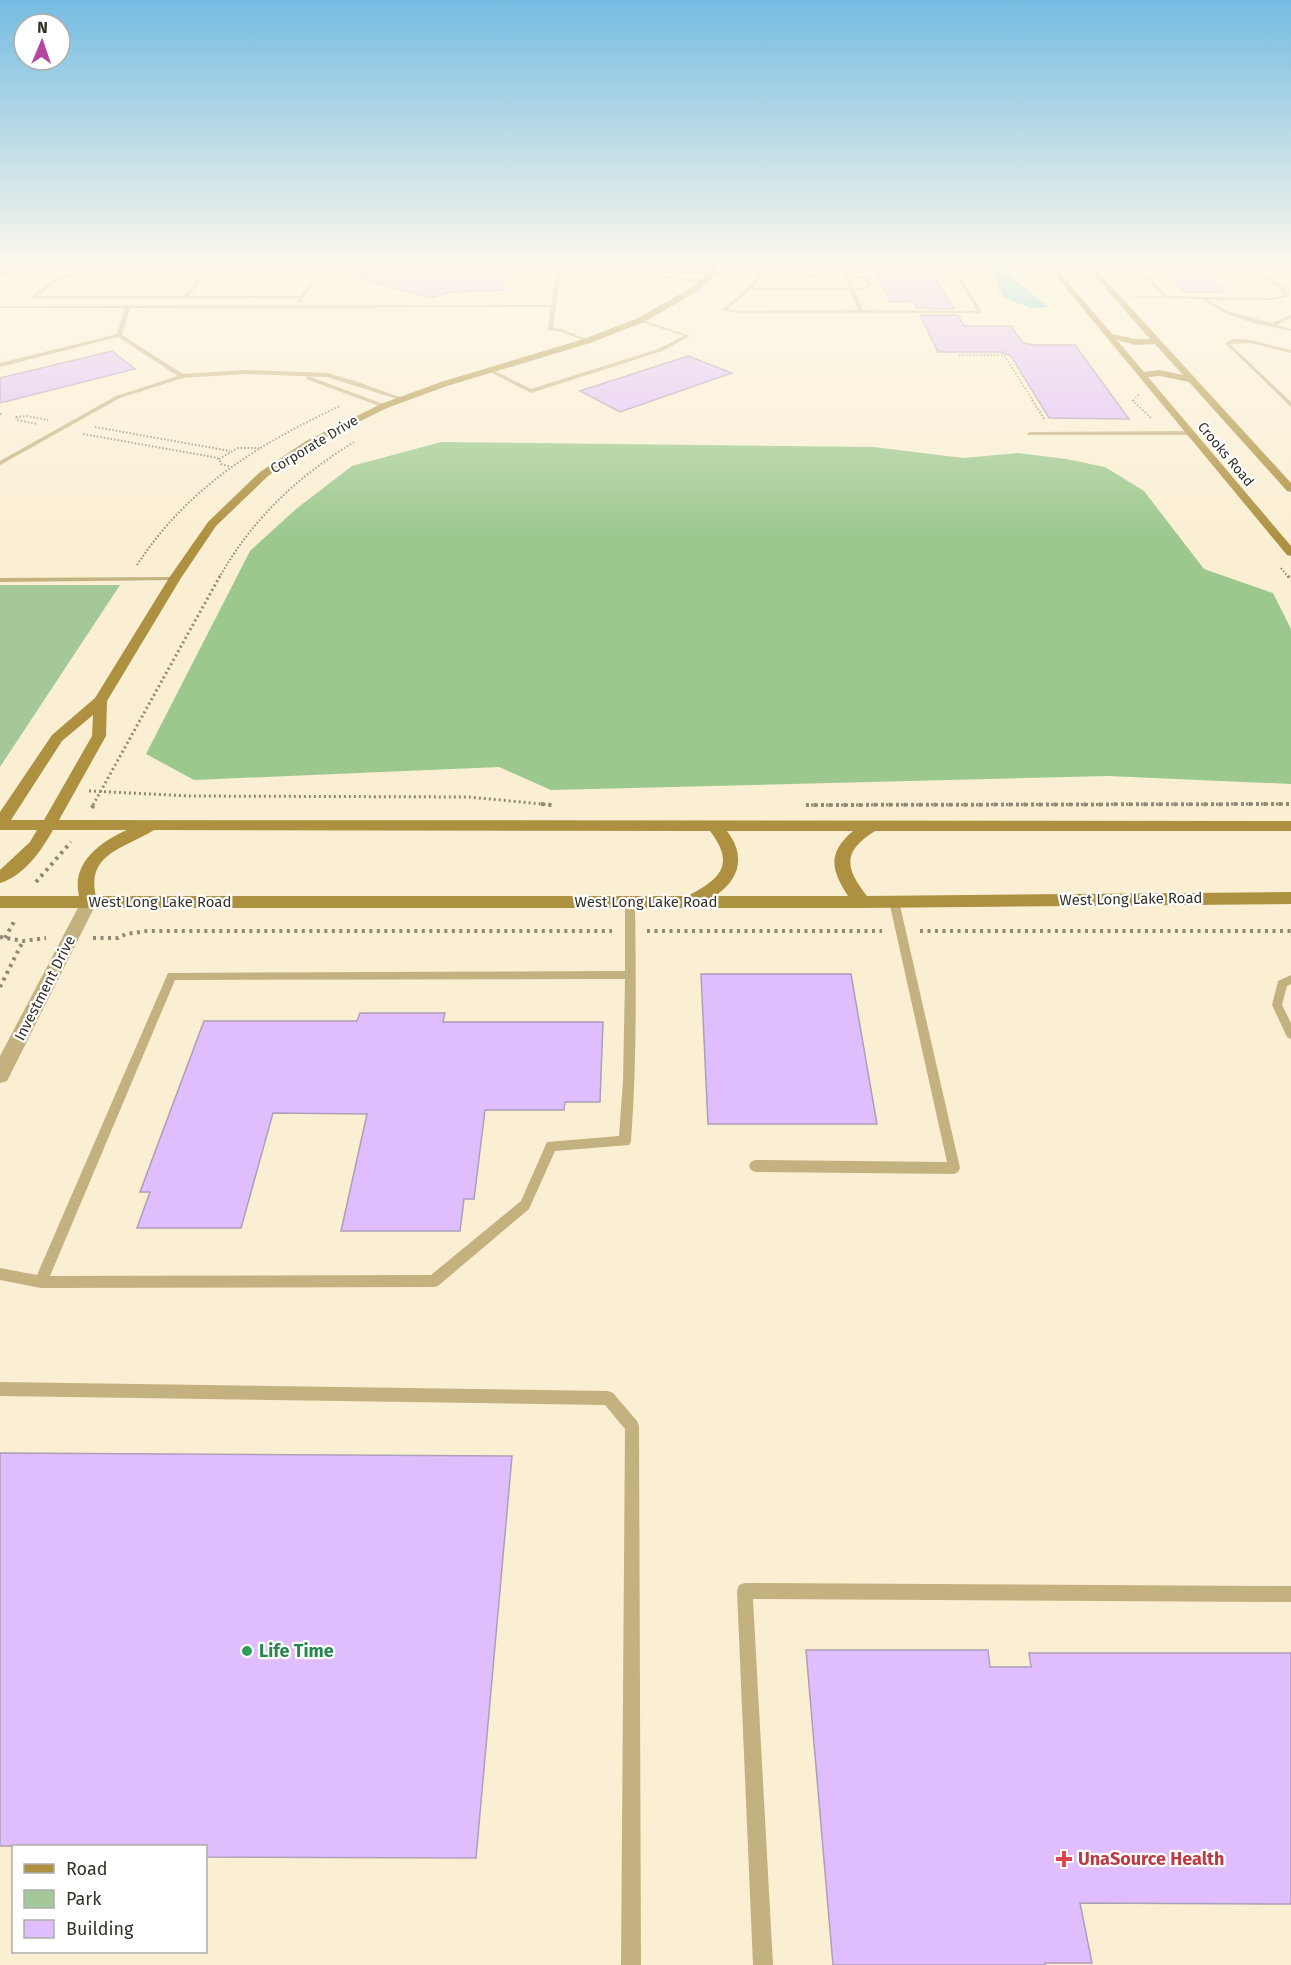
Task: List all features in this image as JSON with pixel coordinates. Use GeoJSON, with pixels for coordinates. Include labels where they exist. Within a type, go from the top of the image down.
{"type":"FeatureCollection","features":[{"type":"Feature","properties":{"kind":"main road","name":"Corporate Drive"},"geometry":{"type":"LineString","coordinates":[[0,825],[57,738],[100,701],[175,578],[212,524],[264,474],[309,443],[384,406],[540,355]]}},
{"type":"Feature","properties":{"kind":"main road","name":"Crooks Road"},"geometry":{"type":"LineString","coordinates":[[1125,355],[1291,553]]}},
{"type":"Feature","properties":{"kind":"main road","name":"Crooks Road"},"geometry":{"type":"LineString","coordinates":[[1169,355],[1291,489]]}},
{"type":"Feature","properties":{"kind":"main road"},"geometry":{"type":"LineString","coordinates":[[1142,375],[1160,373],[1192,380]]}},
{"type":"Feature","properties":{"kind":"main road","name":"Corporate Drive"},"geometry":{"type":"LineString","coordinates":[[0,877],[36,846],[49,825],[99,736],[100,701]]}},
{"type":"Feature","properties":{"kind":"main road"},"geometry":{"type":"LineString","coordinates":[[89,902],[84,889],[84,877],[98,855],[134,833],[158,824]]}},
{"type":"Feature","properties":{"kind":"main road"},"geometry":{"type":"LineString","coordinates":[[0,825],[1291,826]]}},
{"type":"Feature","properties":{"kind":"main road"},"geometry":{"type":"LineString","coordinates":[[691,902],[712,891],[726,878],[732,867],[733,856],[729,844],[714,825]]}},
{"type":"Feature","properties":{"kind":"main road"},"geometry":{"type":"LineString","coordinates":[[862,902],[844,878],[841,867],[842,855],[846,845],[856,834],[873,825]]}},
{"type":"Feature","properties":{"kind":"main road","name":"West Long Lake Road"},"geometry":{"type":"LineString","coordinates":[[0,902],[862,902],[1291,898]]}},
{"type":"Feature","properties":{"kind":"street","name":"Investment Drive"},"geometry":{"type":"LineString","coordinates":[[0,1074],[89,902]]}},
{"type":"Feature","properties":{"kind":"lane"},"geometry":{"type":"LineString","coordinates":[[0,365],[42,355]]}},
{"type":"Feature","properties":{"kind":"lane"},"geometry":{"type":"LineString","coordinates":[[148,355],[182,376]]}},
{"type":"Feature","properties":{"kind":"lane"},"geometry":{"type":"LineString","coordinates":[[489,370],[531,391],[645,355]]}},
{"type":"Feature","properties":{"kind":"lane"},"geometry":{"type":"LineString","coordinates":[[1238,355],[1291,405]]}},
{"type":"Feature","properties":{"kind":"lane"},"geometry":{"type":"LineString","coordinates":[[0,463],[118,397],[182,376],[244,372],[327,375],[402,399]]}},
{"type":"Feature","properties":{"kind":"lane"},"geometry":{"type":"LineString","coordinates":[[306,376],[384,406]]}},
{"type":"Feature","properties":{"kind":"lane"},"geometry":{"type":"LineString","coordinates":[[1030,434],[1191,433]]}},
{"type":"Feature","properties":{"kind":"lane"},"geometry":{"type":"LineString","coordinates":[[0,580],[175,578]]}},
{"type":"Feature","properties":{"kind":"lane"},"geometry":{"type":"LineString","coordinates":[[755,1166],[954,1168],[894,901]]}},
{"type":"Feature","properties":{"kind":"lane"},"geometry":{"type":"LineString","coordinates":[[0,1274],[41,1282],[433,1281],[525,1205],[551,1146],[625,1141],[630,902]]}},
{"type":"Feature","properties":{"kind":"lane"},"geometry":{"type":"LineString","coordinates":[[41,1282],[172,975],[630,975]]}},
{"type":"Feature","properties":{"kind":"lane"},"geometry":{"type":"LineString","coordinates":[[1291,979],[1282,984],[1277,1005],[1291,1034]]}},
{"type":"Feature","properties":{"kind":"lane"},"geometry":{"type":"LineString","coordinates":[[0,1389],[608,1398],[632,1426],[631,1965]]}},
{"type":"Feature","properties":{"kind":"lane"},"geometry":{"type":"LineString","coordinates":[[763,1965],[744,1591],[1291,1594]]}},
{"type":"Feature","properties":{"kind":"path"},"geometry":{"type":"LineString","coordinates":[[990,355],[1004,355],[1047,423]]}},
{"type":"Feature","properties":{"kind":"path"},"geometry":{"type":"LineString","coordinates":[[133,571],[172,518],[189,500],[231,467],[260,448],[342,405]]}},
{"type":"Feature","properties":{"kind":"path"},"geometry":{"type":"LineString","coordinates":[[46,426],[17,420],[16,417],[26,416],[56,421]]}},
{"type":"Feature","properties":{"kind":"path"},"geometry":{"type":"LineString","coordinates":[[90,426],[230,451]]}},
{"type":"Feature","properties":{"kind":"path"},"geometry":{"type":"LineString","coordinates":[[74,431],[219,459],[230,451],[243,447],[260,448]]}},
{"type":"Feature","properties":{"kind":"path"},"geometry":{"type":"LineString","coordinates":[[97,800],[229,560],[248,531],[292,484],[362,437]]}},
{"type":"Feature","properties":{"kind":"path"},"geometry":{"type":"LineString","coordinates":[[219,459],[221,464],[231,467]]}},
{"type":"Feature","properties":{"kind":"path"},"geometry":{"type":"LineString","coordinates":[[88,791],[150,795],[469,797],[560,805]]}},
{"type":"Feature","properties":{"kind":"path"},"geometry":{"type":"LineString","coordinates":[[800,805],[1291,804]]}},
{"type":"Feature","properties":{"kind":"path"},"geometry":{"type":"LineString","coordinates":[[33,885],[74,838]]}},
{"type":"Feature","properties":{"kind":"path"},"geometry":{"type":"LineString","coordinates":[[2,938],[10,928]]}},
{"type":"Feature","properties":{"kind":"path"},"geometry":{"type":"LineString","coordinates":[[106,938],[118,938],[126,934],[147,931],[614,931]]}},
{"type":"Feature","properties":{"kind":"path"},"geometry":{"type":"LineString","coordinates":[[643,931],[887,931]]}},
{"type":"Feature","properties":{"kind":"path"},"geometry":{"type":"LineString","coordinates":[[916,931],[1291,931]]}},
{"type":"Feature","properties":{"kind":"path"},"geometry":{"type":"LineString","coordinates":[[2,938],[23,941],[32,938]]}},
{"type":"Feature","properties":{"kind":"path"},"geometry":{"type":"LineString","coordinates":[[0,987],[23,941]]}},
{"type":"Feature","properties":{"kind":"green space"},"geometry":{"type":"Polygon","coordinates":[[[441,442],[874,447],[963,458],[1018,453],[1105,467],[1144,491],[1204,569],[1273,593],[1291,629],[1291,784],[1108,776],[551,790],[499,767],[194,780],[146,754],[250,551],[296,509],[352,466],[441,442]]]}},
{"type":"Feature","properties":{"kind":"green space"},"geometry":{"type":"Polygon","coordinates":[[[0,585],[120,585],[0,767],[0,585]]]}},
{"type":"Feature","properties":{"kind":"building"},"geometry":{"type":"Polygon","coordinates":[[[97,355],[117,355],[135,369],[0,403],[0,378],[97,355]]]}},
{"type":"Feature","properties":{"kind":"building"},"geometry":{"type":"Polygon","coordinates":[[[1008,355],[1082,355],[1129,419],[1049,418],[1011,356],[1008,355]]]}},
{"type":"Feature","properties":{"kind":"building"},"geometry":{"type":"Polygon","coordinates":[[[688,356],[732,373],[620,412],[580,391],[688,356]]]}},
{"type":"Feature","properties":{"kind":"building"},"geometry":{"type":"Polygon","coordinates":[[[701,974],[851,974],[877,1124],[708,1124],[701,974]]]}},
{"type":"Feature","properties":{"kind":"building"},"geometry":{"type":"Polygon","coordinates":[[[360,1013],[445,1013],[443,1022],[603,1022],[600,1102],[565,1102],[564,1110],[485,1110],[474,1199],[464,1199],[460,1231],[341,1231],[367,1114],[273,1113],[241,1228],[137,1228],[150,1192],[140,1192],[204,1021],[357,1021],[360,1013]]]}},
{"type":"Feature","properties":{"kind":"building","name":"Life Time"},"geometry":{"type":"Polygon","coordinates":[[[0,1453],[512,1456],[476,1858],[207,1857],[207,1845],[0,1846],[0,1453]]]}},
{"type":"Feature","properties":{"kind":"building"},"geometry":{"type":"Polygon","coordinates":[[[806,1650],[988,1650],[990,1667],[1031,1667],[1029,1653],[1291,1653],[1291,1904],[1080,1903],[1092,1963],[833,1965],[806,1650]]]}},
{"type":"Feature","properties":{"kind":"place","name":"Life Time"},"geometry":{"type":"Point","coordinates":[247,1651]}},
{"type":"Feature","properties":{"kind":"place","name":"UnaSource Health"},"geometry":{"type":"Point","coordinates":[1064,1859]}}]}
